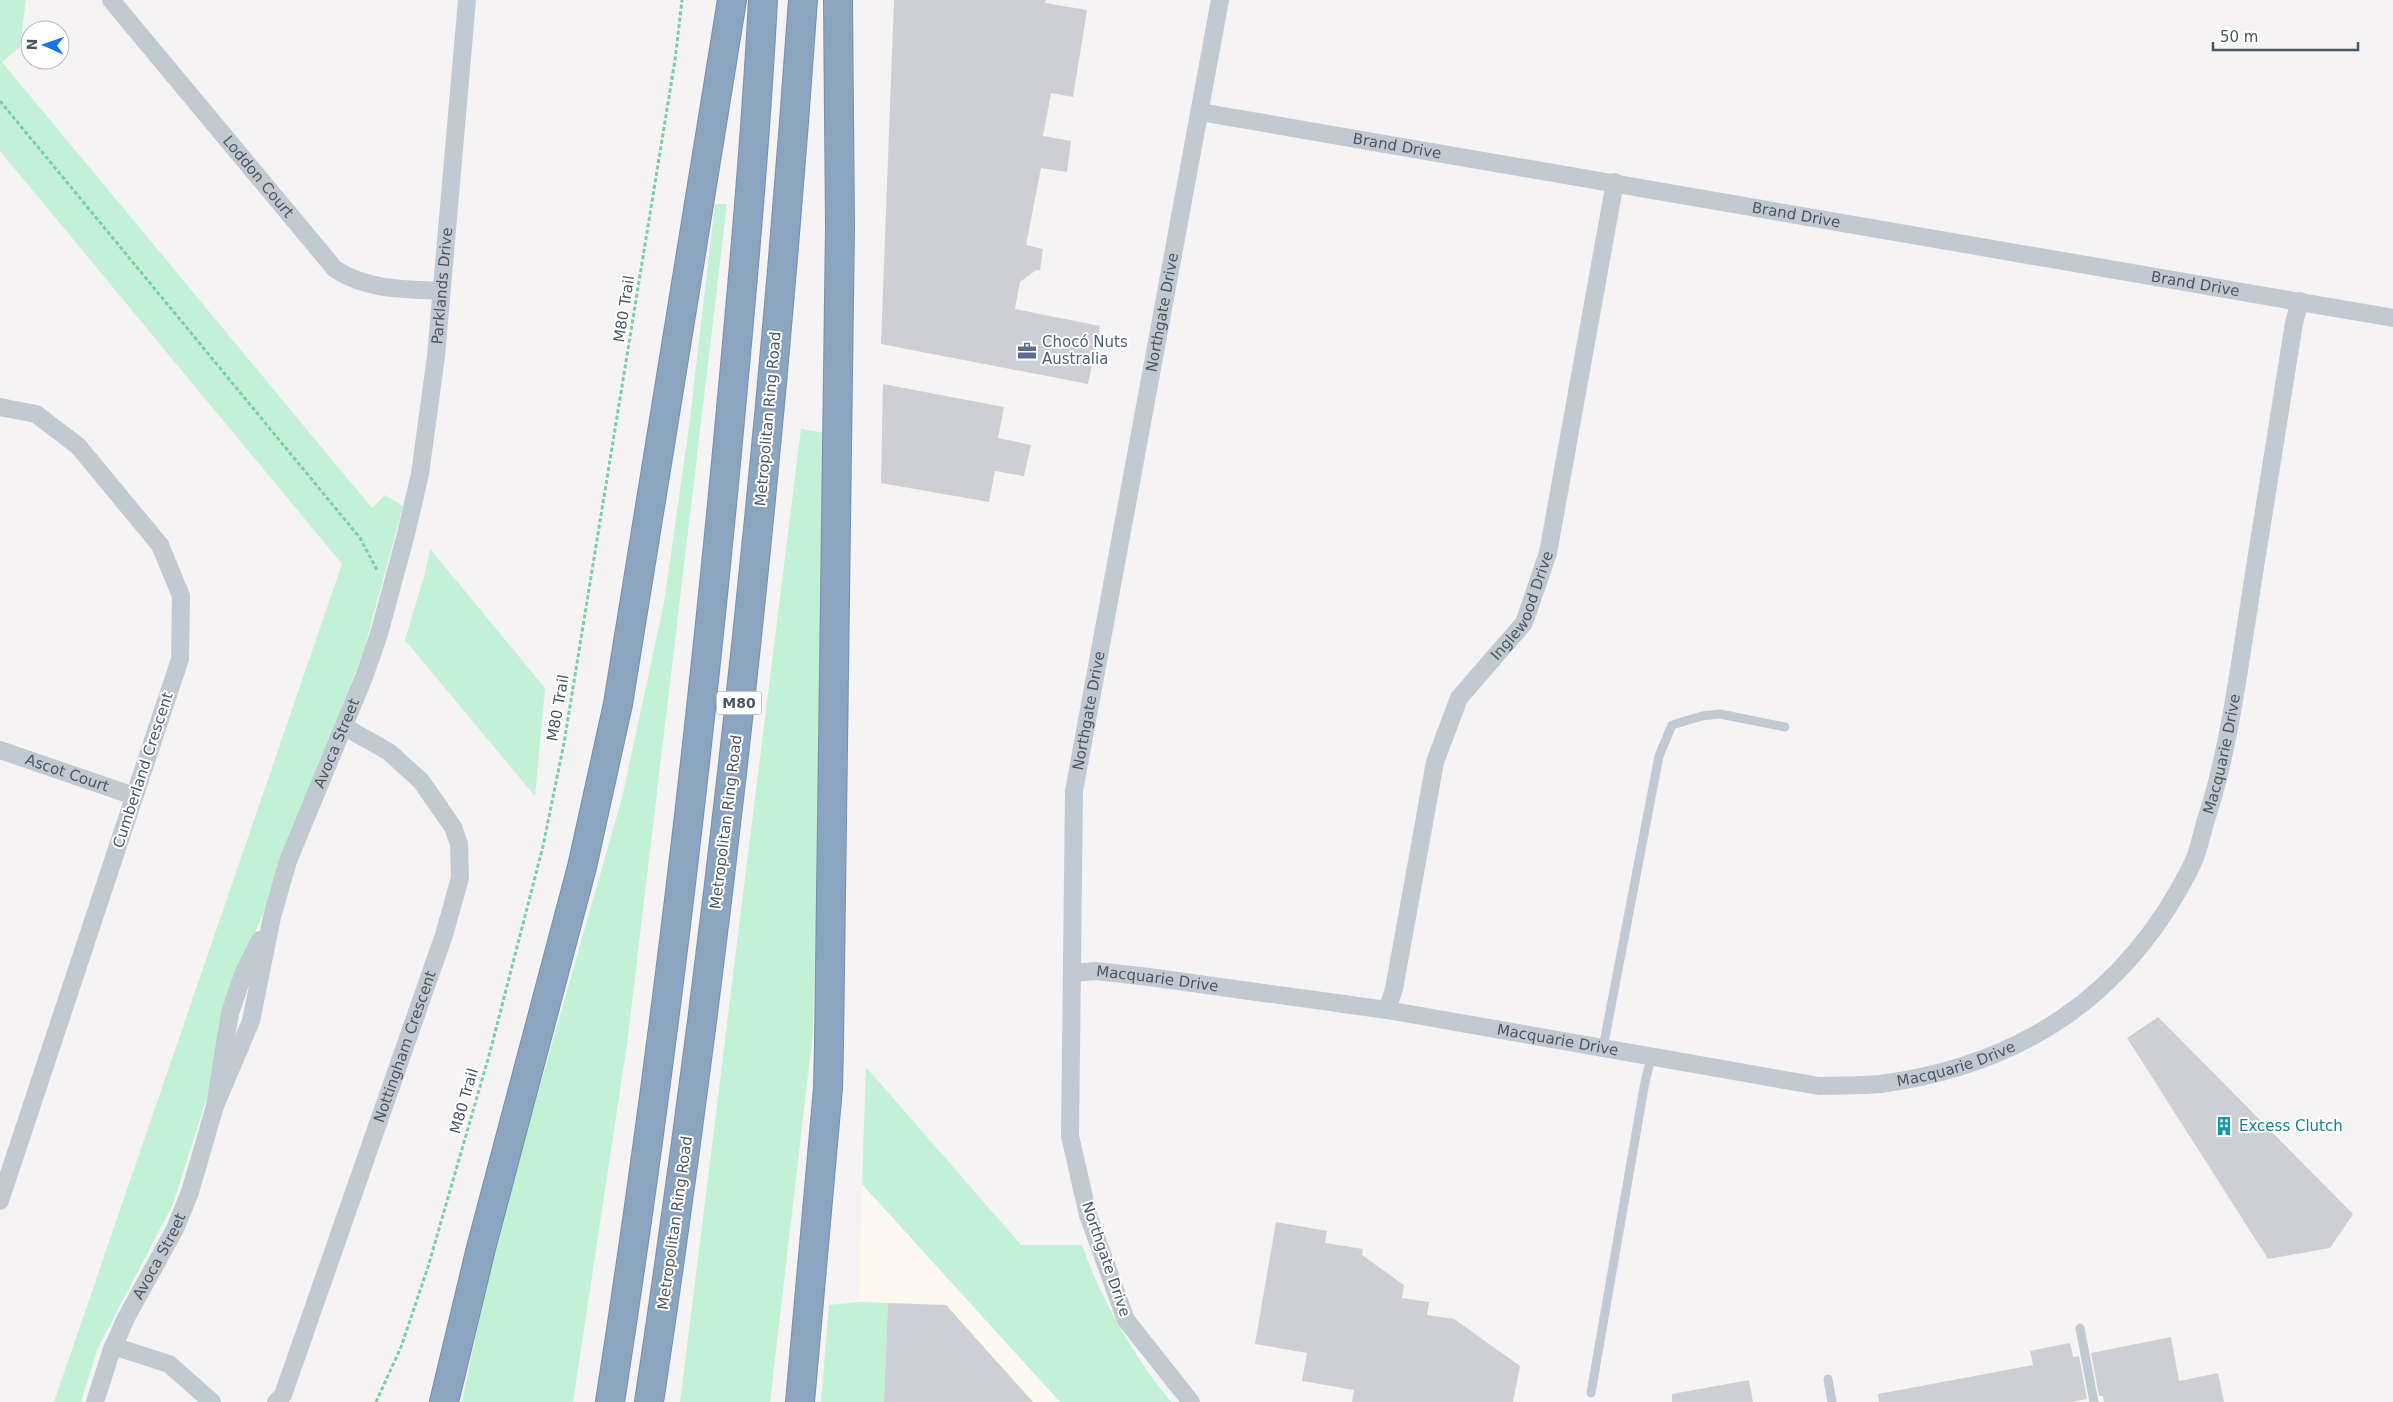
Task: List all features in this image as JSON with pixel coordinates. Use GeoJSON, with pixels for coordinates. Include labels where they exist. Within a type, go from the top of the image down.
{"type":"FeatureCollection","features":[{"type":"Feature","properties":{"kind":"highway"},"geometry":{"type":"LineString","coordinates":[[444,1402],[481,1248],[582,867],[618,704],[732,0]]}},
{"type":"Feature","properties":{"kind":"highway","name":"M80"},"geometry":{"type":"LineString","coordinates":[[610,1402],[645,1164],[712,611],[742,284],[763,0]]}},
{"type":"Feature","properties":{"kind":"highway","name":"Metropolitan Ring Road"},"geometry":{"type":"LineString","coordinates":[[648,1402],[692,1099],[752,588],[803,0]]}},
{"type":"Feature","properties":{"kind":"highway"},"geometry":{"type":"LineString","coordinates":[[800,1402],[828,1088],[840,236],[838,0]]}},
{"type":"Feature","properties":{"kind":"street","name":"Loddon Court"},"geometry":{"type":"LineString","coordinates":[[111,0],[335,269],[347,277],[382,287],[442,291]]}},
{"type":"Feature","properties":{"kind":"street","name":"Parklands Drive"},"geometry":{"type":"LineString","coordinates":[[397,568],[420,474],[434,366],[467,0]]}},
{"type":"Feature","properties":{"kind":"street","name":"Northgate Drive"},"geometry":{"type":"LineString","coordinates":[[1191,1402],[1126,1320],[1088,1215],[1070,1136],[1074,791],[1220,0]]}},
{"type":"Feature","properties":{"kind":"street","name":"Brand Drive"},"geometry":{"type":"LineString","coordinates":[[1200,112],[1615,182],[1900,234],[2393,318]]}},
{"type":"Feature","properties":{"kind":"street","name":"Inglewood Drive"},"geometry":{"type":"LineString","coordinates":[[1387,1010],[1394,990],[1435,762],[1460,698],[1524,623],[1548,553],[1615,182]]}},
{"type":"Feature","properties":{"kind":"street","name":"Macquarie Drive"},"geometry":{"type":"LineString","coordinates":[[1073,973],[1096,971],[1149,976],[1387,1010],[1651,1058],[1819,1086],[1878,1084],[1934,1073],[1983,1060],[2027,1041],[2063,1018],[2103,988],[2138,950],[2192,865],[2221,767],[2227,740],[2292,332],[2300,301]]}},
{"type":"Feature","properties":{"kind":"street","name":"Cumberland Crescent"},"geometry":{"type":"LineString","coordinates":[[0,407],[36,414],[78,446],[160,546],[181,596],[180,659],[0,1201]]}},
{"type":"Feature","properties":{"kind":"street","name":"Avoca Street"},"geometry":{"type":"LineString","coordinates":[[95,1402],[113,1346],[126,1318],[176,1229],[200,1161],[215,1106],[251,1021],[272,917],[288,861],[345,727],[379,634],[397,568]]}},
{"type":"Feature","properties":{"kind":"street","name":"Nottingham Crescent"},"geometry":{"type":"LineString","coordinates":[[276,1402],[283,1395],[323,1283],[444,935],[460,878],[459,844],[453,827],[421,781],[389,752],[345,727]]}},
{"type":"Feature","properties":{"kind":"street","name":"Ascot Court"},"geometry":{"type":"LineString","coordinates":[[0,750],[134,796]]}},
{"type":"Feature","properties":{"kind":"street"},"geometry":{"type":"LineString","coordinates":[[113,1346],[169,1364],[212,1402]]}},
{"type":"Feature","properties":{"kind":"lane"},"geometry":{"type":"LineString","coordinates":[[1603,1048],[1659,756],[1672,725],[1702,716],[1720,714],[1785,727]]}},
{"type":"Feature","properties":{"kind":"lane"},"geometry":{"type":"LineString","coordinates":[[1591,1393],[1643,1091],[1651,1058]]}},
{"type":"Feature","properties":{"kind":"lane"},"geometry":{"type":"LineString","coordinates":[[2080,1328],[2094,1402]]}},
{"type":"Feature","properties":{"kind":"lane"},"geometry":{"type":"LineString","coordinates":[[1828,1379],[1832,1402]]}},
{"type":"Feature","properties":{"kind":"path","name":"M80 Trail"},"geometry":{"type":"LineString","coordinates":[[376,1402],[401,1347],[428,1267],[490,1052],[543,846],[564,743],[610,466],[677,50],[682,0]]}},
{"type":"Feature","properties":{"kind":"path"},"geometry":{"type":"LineString","coordinates":[[0,101],[360,538],[390,595]]}},
{"type":"Feature","properties":{"kind":"shaded area"},"geometry":{"type":"Polygon","coordinates":[[[862,1184],[1060,1402],[884,1402],[888,1303],[859,1302],[862,1184]]]}},
{"type":"Feature","properties":{"kind":"green space"},"geometry":{"type":"Polygon","coordinates":[[[0,0],[26,0],[23,20],[20,20],[20,47],[2,62],[372,508],[385,495],[403,506],[364,650],[258,926],[230,987],[217,1066],[173,1204],[97,1350],[81,1402],[54,1402],[342,564],[0,151],[0,0]]]}},
{"type":"Feature","properties":{"kind":"green space"},"geometry":{"type":"Polygon","coordinates":[[[715,204],[727,204],[627,1044],[573,1402],[462,1402],[494,1247],[622,798],[664,603],[689,427],[715,204]]]}},
{"type":"Feature","properties":{"kind":"green space"},"geometry":{"type":"Polygon","coordinates":[[[801,429],[832,434],[823,646],[813,1032],[770,1402],[680,1402],[801,429]]]}},
{"type":"Feature","properties":{"kind":"green space"},"geometry":{"type":"Polygon","coordinates":[[[430,549],[545,688],[535,796],[405,640],[425,573],[430,549]]]}},
{"type":"Feature","properties":{"kind":"green space"},"geometry":{"type":"Polygon","coordinates":[[[866,1067],[1021,1245],[1082,1245],[1099,1287],[1131,1347],[1171,1402],[1060,1402],[862,1184],[866,1067]]]}},
{"type":"Feature","properties":{"kind":"green space"},"geometry":{"type":"Polygon","coordinates":[[[859,1302],[888,1303],[884,1402],[821,1402],[829,1305],[859,1302]]]}},
{"type":"Feature","properties":{"kind":"building"},"geometry":{"type":"Polygon","coordinates":[[[894,0],[1046,0],[1045,3],[1087,10],[1073,97],[1051,93],[1043,136],[1071,141],[1067,172],[1041,168],[1026,245],[1043,249],[1040,270],[1036,270],[1020,282],[1015,309],[1100,326],[1088,384],[881,344],[894,0]]]}},
{"type":"Feature","properties":{"kind":"building"},"geometry":{"type":"Polygon","coordinates":[[[883,384],[1004,407],[998,438],[1031,445],[1024,476],[995,471],[989,502],[881,483],[883,384]]]}},
{"type":"Feature","properties":{"kind":"building","name":"Excess Clutch"},"geometry":{"type":"Polygon","coordinates":[[[2158,1017],[2353,1214],[2330,1248],[2268,1259],[2127,1038],[2158,1017]]]}},
{"type":"Feature","properties":{"kind":"building"},"geometry":{"type":"Polygon","coordinates":[[[1276,1222],[1327,1231],[1325,1243],[1363,1249],[1362,1255],[1404,1285],[1402,1298],[1429,1302],[1427,1315],[1454,1319],[1520,1366],[1513,1402],[1352,1402],[1354,1390],[1302,1381],[1307,1353],[1255,1344],[1276,1222]]]}},
{"type":"Feature","properties":{"kind":"building"},"geometry":{"type":"Polygon","coordinates":[[[888,1303],[946,1305],[1033,1402],[884,1402],[888,1303]]]}},
{"type":"Feature","properties":{"kind":"building"},"geometry":{"type":"Polygon","coordinates":[[[2171,1337],[2179,1381],[2218,1373],[2224,1402],[2104,1402],[2103,1396],[2099,1396],[2091,1353],[2171,1337]]]}},
{"type":"Feature","properties":{"kind":"building"},"geometry":{"type":"Polygon","coordinates":[[[2070,1343],[2073,1357],[2079,1356],[2087,1399],[2072,1402],[1879,1402],[1878,1394],[2033,1365],[2030,1351],[2070,1343]]]}},
{"type":"Feature","properties":{"kind":"building"},"geometry":{"type":"Polygon","coordinates":[[[1749,1380],[1753,1402],[1672,1402],[1672,1394],[1749,1380]]]}},
{"type":"Feature","properties":{"kind":"place","name":"Chocó Nuts Australia"},"geometry":{"type":"Point","coordinates":[1027,351]}},
{"type":"Feature","properties":{"kind":"place","name":"Excess Clutch"},"geometry":{"type":"Point","coordinates":[2224,1126]}}]}
